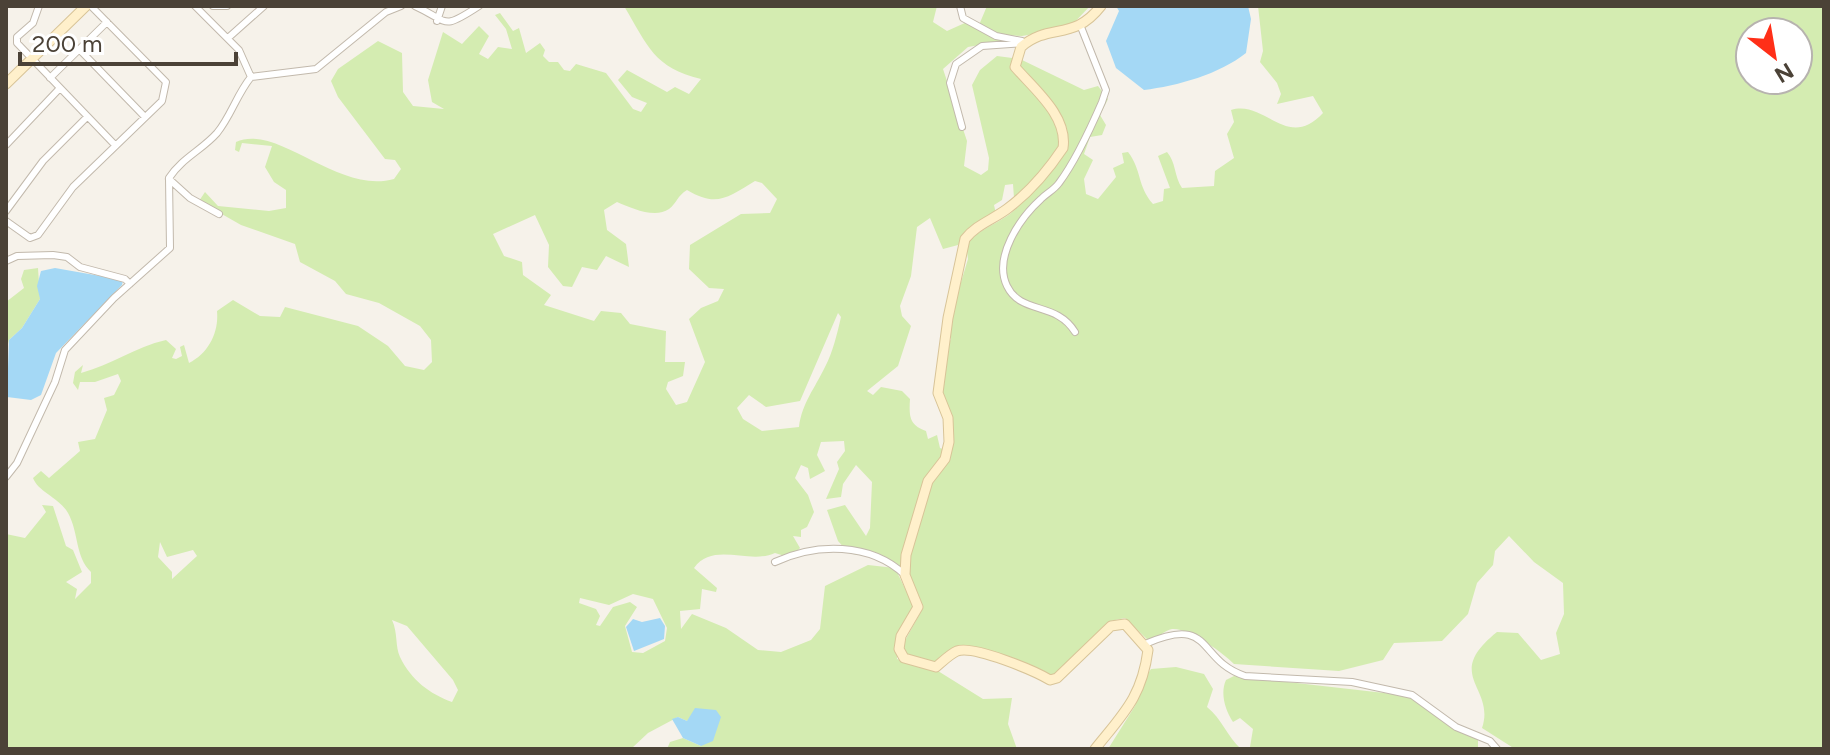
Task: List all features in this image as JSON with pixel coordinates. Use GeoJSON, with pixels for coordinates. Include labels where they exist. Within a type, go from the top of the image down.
{"type":"FeatureCollection","features":[{"type":"Feature","properties":{"kind":"main road"},"geometry":{"type":"LineString","coordinates":[[6,84],[88,6]]}},
{"type":"Feature","properties":{"kind":"main road"},"geometry":{"type":"LineString","coordinates":[[1095,749],[1133,704],[1146,669],[1148,650],[1125,624],[1117,623],[1057,678],[1050,680],[1010,662],[967,650],[957,651],[936,667],[904,658],[899,649],[901,636],[918,607],[905,575],[906,555],[928,481],[945,459],[949,442],[948,418],[938,393],[948,318],[965,239],[973,229],[1003,212],[1034,187],[1063,148],[1062,126],[1055,113],[1015,67],[1026,43],[1045,33],[1081,27],[1101,6]]}},
{"type":"Feature","properties":{"kind":"street"},"geometry":{"type":"LineString","coordinates":[[39,6],[33,23],[17,37],[17,43],[115,145]]}},
{"type":"Feature","properties":{"kind":"street"},"geometry":{"type":"LineString","coordinates":[[6,221],[30,238],[38,235],[73,187],[162,101],[166,82],[88,6]]}},
{"type":"Feature","properties":{"kind":"street"},"geometry":{"type":"LineString","coordinates":[[195,6],[239,50],[251,77]]}},
{"type":"Feature","properties":{"kind":"street"},"geometry":{"type":"LineString","coordinates":[[213,6],[227,6]]}},
{"type":"Feature","properties":{"kind":"street"},"geometry":{"type":"LineString","coordinates":[[228,38],[264,6]]}},
{"type":"Feature","properties":{"kind":"street"},"geometry":{"type":"LineString","coordinates":[[251,77],[316,69],[386,12],[401,6]]}},
{"type":"Feature","properties":{"kind":"street"},"geometry":{"type":"LineString","coordinates":[[415,6],[437,21],[459,20],[479,6]]}},
{"type":"Feature","properties":{"kind":"street"},"geometry":{"type":"LineString","coordinates":[[437,21],[442,6]]}},
{"type":"Feature","properties":{"kind":"street"},"geometry":{"type":"LineString","coordinates":[[960,6],[963,18],[985,31],[1026,43]]}},
{"type":"Feature","properties":{"kind":"street"},"geometry":{"type":"LineString","coordinates":[[50,78],[107,22]]}},
{"type":"Feature","properties":{"kind":"street"},"geometry":{"type":"LineString","coordinates":[[1075,332],[1059,313],[1015,298],[1006,284],[1005,259],[1008,244],[1023,220],[1067,170],[1106,90],[1081,27]]}},
{"type":"Feature","properties":{"kind":"street"},"geometry":{"type":"LineString","coordinates":[[962,127],[950,83],[956,64],[982,46],[1026,43]]}},
{"type":"Feature","properties":{"kind":"street"},"geometry":{"type":"LineString","coordinates":[[79,49],[145,117]]}},
{"type":"Feature","properties":{"kind":"street"},"geometry":{"type":"LineString","coordinates":[[6,477],[17,463],[55,382],[65,350],[170,248],[169,179],[186,158],[217,132],[251,77]]}},
{"type":"Feature","properties":{"kind":"street"},"geometry":{"type":"LineString","coordinates":[[6,145],[60,88]]}},
{"type":"Feature","properties":{"kind":"street"},"geometry":{"type":"LineString","coordinates":[[6,211],[43,161],[87,117]]}},
{"type":"Feature","properties":{"kind":"street"},"geometry":{"type":"LineString","coordinates":[[169,179],[190,198],[219,214]]}},
{"type":"Feature","properties":{"kind":"street"},"geometry":{"type":"LineString","coordinates":[[6,261],[17,256],[67,257],[80,267],[125,279],[130,284]]}},
{"type":"Feature","properties":{"kind":"street"},"geometry":{"type":"LineString","coordinates":[[775,562],[793,554],[834,547],[887,561],[905,575]]}},
{"type":"Feature","properties":{"kind":"street"},"geometry":{"type":"LineString","coordinates":[[1145,644],[1177,633],[1194,636],[1204,640],[1231,672],[1245,676],[1352,682],[1412,695],[1456,727],[1490,741],[1497,749]]}},
{"type":"Feature","properties":{"kind":"green space"},"geometry":{"type":"Polygon","coordinates":[[[624,6],[937,6],[933,22],[947,31],[967,22],[996,38],[1014,39],[968,47],[943,69],[967,141],[964,166],[981,175],[988,170],[989,158],[972,85],[980,70],[997,56],[1020,59],[1084,90],[1098,86],[1108,99],[1100,115],[1106,125],[1102,135],[1090,137],[1084,154],[1093,160],[1084,179],[1086,194],[1098,199],[1116,177],[1113,168],[1124,163],[1122,153],[1128,152],[1136,165],[1144,191],[1153,204],[1163,201],[1164,189],[1170,188],[1158,156],[1167,152],[1182,188],[1214,186],[1215,171],[1234,158],[1227,134],[1234,122],[1231,110],[1255,111],[1276,122],[1298,127],[1310,124],[1323,113],[1313,96],[1277,104],[1281,94],[1277,83],[1260,62],[1263,51],[1258,6],[1824,6],[1824,749],[1515,749],[1482,728],[1483,702],[1472,671],[1473,660],[1481,647],[1497,632],[1518,633],[1541,660],[1560,654],[1556,633],[1564,614],[1563,583],[1534,562],[1509,536],[1495,551],[1493,565],[1477,583],[1468,614],[1442,641],[1394,643],[1383,660],[1339,671],[1234,664],[1205,642],[1179,629],[1167,631],[1151,643],[1125,618],[1110,621],[1050,679],[1023,662],[970,649],[934,665],[907,657],[902,646],[923,608],[909,572],[910,542],[921,508],[952,448],[940,394],[946,342],[951,340],[949,322],[968,259],[966,244],[1019,206],[1024,198],[1014,198],[1013,184],[1005,185],[1002,200],[994,205],[996,214],[971,226],[958,245],[943,249],[930,218],[917,227],[911,276],[900,306],[902,316],[911,326],[898,366],[867,391],[873,395],[881,387],[902,391],[910,399],[913,423],[926,431],[928,439],[937,435],[940,448],[945,450],[918,498],[904,570],[885,558],[849,553],[838,541],[827,510],[845,505],[866,536],[870,528],[872,482],[856,465],[843,484],[841,497],[826,499],[839,469],[837,462],[845,451],[844,441],[821,442],[817,455],[825,471],[810,479],[808,468],[801,465],[795,478],[808,495],[814,512],[807,527],[801,530],[801,537],[793,536],[800,548],[791,558],[775,553],[754,557],[721,555],[702,560],[694,568],[717,588],[716,592],[702,589],[700,609],[680,611],[681,629],[692,614],[726,628],[758,650],[781,652],[811,640],[820,629],[825,586],[868,565],[895,568],[914,607],[897,641],[897,659],[938,671],[983,699],[1012,698],[1008,724],[1017,749],[667,749],[670,742],[683,738],[701,746],[691,718],[687,721],[678,717],[648,733],[631,749],[6,749],[6,534],[25,538],[46,512],[42,505],[53,506],[66,546],[73,550],[82,572],[66,582],[77,589],[75,599],[91,583],[91,572],[82,559],[68,513],[33,478],[41,471],[49,478],[80,451],[78,442],[95,439],[107,410],[104,398],[114,395],[121,381],[118,374],[95,382],[80,382],[78,390],[73,383],[75,372],[83,365],[81,373],[166,340],[176,349],[172,358],[182,356],[180,347],[184,345],[189,363],[202,354],[211,341],[217,311],[233,300],[260,316],[280,317],[285,307],[358,326],[388,346],[405,366],[424,370],[432,362],[431,340],[420,326],[379,303],[346,294],[335,281],[300,262],[295,244],[241,225],[199,201],[205,192],[218,206],[269,211],[286,208],[286,190],[274,182],[265,167],[272,146],[242,143],[239,152],[235,150],[236,142],[253,139],[271,142],[352,177],[373,181],[394,179],[401,169],[395,160],[385,159],[338,97],[331,81],[338,69],[378,41],[402,53],[403,92],[413,106],[444,109],[432,102],[428,80],[443,32],[462,44],[479,26],[489,36],[479,54],[488,59],[498,47],[512,49],[506,29],[495,15],[500,13],[513,31],[519,28],[526,53],[540,43],[545,50],[543,56],[549,62],[558,62],[564,70],[570,71],[576,64],[606,73],[633,109],[641,112],[647,103],[632,97],[618,80],[627,70],[667,92],[675,87],[689,94],[701,79],[662,62],[624,6]],[[755,181],[737,192],[715,199],[687,190],[669,209],[657,213],[643,212],[617,202],[604,210],[607,230],[626,244],[629,267],[606,256],[597,270],[582,267],[572,287],[563,286],[548,267],[549,245],[535,215],[493,234],[504,256],[522,262],[523,275],[551,295],[544,305],[594,321],[601,311],[621,313],[630,324],[666,331],[665,362],[685,362],[683,376],[668,382],[666,389],[676,405],[687,402],[705,362],[689,319],[701,308],[718,301],[724,289],[709,288],[689,269],[690,245],[741,214],[770,213],[777,199],[762,183],[755,181]],[[838,313],[800,401],[766,407],[749,395],[737,408],[743,419],[762,431],[799,427],[806,403],[833,349],[841,317],[838,313]],[[160,542],[158,557],[172,572],[172,579],[197,556],[193,550],[167,557],[160,542]],[[633,594],[609,605],[580,598],[579,603],[596,609],[600,616],[596,625],[600,626],[613,607],[630,602],[637,607],[625,626],[632,652],[643,653],[665,641],[667,628],[653,599],[633,594]],[[392,620],[398,653],[404,665],[429,690],[452,702],[458,690],[453,680],[407,626],[392,620]]]}},
{"type":"Feature","properties":{"kind":"green space"},"geometry":{"type":"Polygon","coordinates":[[[987,6],[1090,6],[1069,28],[1022,36],[1000,35],[979,25],[987,6]]]}},
{"type":"Feature","properties":{"kind":"green space"},"geometry":{"type":"Polygon","coordinates":[[[38,268],[40,299],[22,328],[9,340],[6,352],[6,302],[24,288],[21,279],[24,270],[38,268]]]}},
{"type":"Feature","properties":{"kind":"green space"},"geometry":{"type":"Polygon","coordinates":[[[1176,667],[1204,674],[1213,689],[1207,707],[1241,749],[1108,749],[1135,706],[1141,684],[1151,669],[1176,667]]]}},
{"type":"Feature","properties":{"kind":"green space"},"geometry":{"type":"Polygon","coordinates":[[[1234,676],[1402,695],[1421,702],[1478,740],[1478,749],[1253,749],[1250,747],[1253,729],[1240,718],[1233,722],[1224,701],[1226,680],[1234,676]]]}},
{"type":"Feature","properties":{"kind":"water"},"geometry":{"type":"Polygon","coordinates":[[[1116,6],[1248,6],[1251,19],[1246,53],[1198,78],[1144,90],[1116,68],[1106,41],[1119,11],[1116,6]]]}},
{"type":"Feature","properties":{"kind":"water"},"geometry":{"type":"Polygon","coordinates":[[[55,268],[123,280],[122,285],[56,353],[41,395],[31,400],[7,397],[9,340],[22,328],[40,299],[37,286],[41,271],[55,268]]]}},
{"type":"Feature","properties":{"kind":"water"},"geometry":{"type":"Polygon","coordinates":[[[660,618],[665,626],[664,639],[634,651],[626,627],[633,619],[642,622],[660,618]]]}},
{"type":"Feature","properties":{"kind":"water"},"geometry":{"type":"Polygon","coordinates":[[[695,708],[716,710],[721,717],[713,741],[701,746],[683,738],[672,719],[678,717],[687,721],[695,708]]]}}]}
